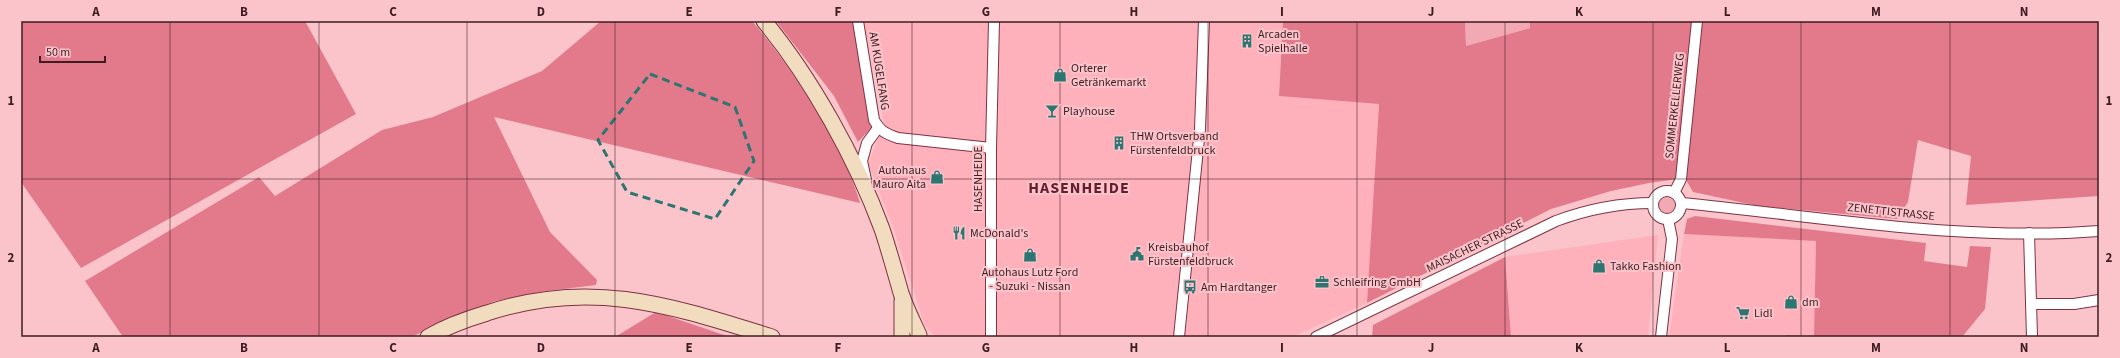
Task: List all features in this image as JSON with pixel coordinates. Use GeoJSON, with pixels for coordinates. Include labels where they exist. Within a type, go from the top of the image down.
{"type":"FeatureCollection","features":[{"type":"Feature","properties":{"kind":"main road"},"geometry":{"type":"LineString","coordinates":[[764,21],[777,36],[815,94],[849,154],[882,230],[913,337]]}},
{"type":"Feature","properties":{"kind":"main road"},"geometry":{"type":"LineString","coordinates":[[428,337],[465,320],[523,302],[564,297],[599,296],[651,302],[697,313],[772,337]]}},
{"type":"Feature","properties":{"kind":"street","name":"AM KUGELFANG"},"geometry":{"type":"LineString","coordinates":[[858,21],[874,120],[878,128],[885,134],[898,138],[991,148]]}},
{"type":"Feature","properties":{"kind":"street","name":"HASENHEIDE"},"geometry":{"type":"LineString","coordinates":[[992,337],[991,148],[994,21]]}},
{"type":"Feature","properties":{"kind":"street"},"geometry":{"type":"LineString","coordinates":[[1179,337],[1199,136],[1204,21]]}},
{"type":"Feature","properties":{"kind":"street","name":"SOMMERKELLERWEG"},"geometry":{"type":"LineString","coordinates":[[1674,193],[1681,178],[1697,21]]}},
{"type":"Feature","properties":{"kind":"street"},"geometry":{"type":"LineString","coordinates":[[865,188],[866,178],[862,161],[867,143],[878,128]]}},
{"type":"Feature","properties":{"kind":"street"},"geometry":{"type":"LineString","coordinates":[[1662,192],[1674,193],[1681,203],[1678,213],[1668,219],[1660,217],[1656,214],[1653,203],[1655,198],[1662,192]]}},
{"type":"Feature","properties":{"kind":"street","name":"MAISACHER STRASSE"},"geometry":{"type":"LineString","coordinates":[[1316,337],[1556,221],[1577,213],[1614,204],[1653,203]]}},
{"type":"Feature","properties":{"kind":"street","name":"ZENETTISTRASSE"},"geometry":{"type":"LineString","coordinates":[[1681,203],[1960,232],[2029,233],[2099,231]]}},
{"type":"Feature","properties":{"kind":"street"},"geometry":{"type":"LineString","coordinates":[[1661,337],[1672,239],[1672,231],[1668,219]]}},
{"type":"Feature","properties":{"kind":"street"},"geometry":{"type":"LineString","coordinates":[[2029,233],[2031,304],[2030,334]]}},
{"type":"Feature","properties":{"kind":"street"},"geometry":{"type":"LineString","coordinates":[[2031,304],[2074,304],[2099,300]]}},
{"type":"Feature","properties":{"kind":"highlighted area"},"geometry":{"type":"Polygon","coordinates":[[[650,74],[735,107],[754,161],[715,219],[627,192],[598,140],[650,74]]]}},
{"type":"Feature","properties":{"kind":"shaded area"},"geometry":{"type":"Polygon","coordinates":[[[21,21],[305,21],[356,114],[81,268],[21,182],[21,21]]]}},
{"type":"Feature","properties":{"kind":"shaded area"},"geometry":{"type":"Polygon","coordinates":[[[601,21],[752,21],[784,61],[815,108],[842,156],[860,203],[494,117],[550,232],[597,280],[596,285],[540,292],[495,301],[411,337],[123,337],[85,281],[259,177],[275,196],[382,130],[433,117],[542,71],[601,21]]]}},
{"type":"Feature","properties":{"kind":"shaded area"},"geometry":{"type":"Polygon","coordinates":[[[776,21],[855,21],[873,126],[858,142],[834,96],[776,21]]]}},
{"type":"Feature","properties":{"kind":"shaded area"},"geometry":{"type":"Polygon","coordinates":[[[864,21],[1283,21],[1279,96],[1379,104],[1367,303],[1292,337],[936,337],[925,326],[892,224],[868,164],[884,125],[864,21]]]}},
{"type":"Feature","properties":{"kind":"shaded area"},"geometry":{"type":"Polygon","coordinates":[[[1283,21],[1465,21],[1466,46],[1530,28],[1530,21],[2099,21],[2099,196],[1966,205],[1971,156],[1918,140],[1908,202],[1897,219],[1758,206],[1693,192],[1685,178],[1649,183],[1611,191],[1551,209],[1367,303],[1379,104],[1279,96],[1283,21]]]}},
{"type":"Feature","properties":{"kind":"shaded area"},"geometry":{"type":"Polygon","coordinates":[[[1465,21],[1530,21],[1530,28],[1466,46],[1465,21]]]}},
{"type":"Feature","properties":{"kind":"shaded area"},"geometry":{"type":"Polygon","coordinates":[[[1667,197],[1673,199],[1675,205],[1673,211],[1667,213],[1661,211],[1659,205],[1661,199],[1667,197]]]}},
{"type":"Feature","properties":{"kind":"shaded area"},"geometry":{"type":"Polygon","coordinates":[[[1695,216],[1926,243],[1924,261],[1967,267],[1970,246],[1991,247],[1985,309],[1962,337],[1786,337],[1786,335],[1814,336],[1816,241],[1684,234],[1687,219],[1695,216]]]}},
{"type":"Feature","properties":{"kind":"shaded area"},"geometry":{"type":"Polygon","coordinates":[[[1684,234],[1816,241],[1814,336],[1669,337],[1684,234]]]}},
{"type":"Feature","properties":{"kind":"shaded area"},"geometry":{"type":"Polygon","coordinates":[[[1658,235],[1648,337],[1511,337],[1505,257],[1658,235]]]}},
{"type":"Feature","properties":{"kind":"shaded area"},"geometry":{"type":"Polygon","coordinates":[[[1505,257],[1511,337],[1372,337],[1373,325],[1505,257]]]}},
{"type":"Feature","properties":{"kind":"shaded area"},"geometry":{"type":"Polygon","coordinates":[[[656,312],[730,337],[615,337],[656,312]]]}},
{"type":"Feature","properties":{"kind":"place","name":"Arcaden Spielhalle"},"geometry":{"type":"Point","coordinates":[1247,41]}},
{"type":"Feature","properties":{"kind":"place","name":"Orterer Getränkemarkt"},"geometry":{"type":"Point","coordinates":[1060,75]}},
{"type":"Feature","properties":{"kind":"place","name":"Playhouse"},"geometry":{"type":"Point","coordinates":[1052,111]}},
{"type":"Feature","properties":{"kind":"place","name":"THW Ortsverband Fürstenfeldbruck"},"geometry":{"type":"Point","coordinates":[1119,143]}},
{"type":"Feature","properties":{"kind":"place","name":"Autohaus Mauro Aita"},"geometry":{"type":"Point","coordinates":[937,177]}},
{"type":"Feature","properties":{"kind":"place","name":"McDonald's"},"geometry":{"type":"Point","coordinates":[959,233]}},
{"type":"Feature","properties":{"kind":"place","name":"Kreisbauhof Fürstenfeldbruck"},"geometry":{"type":"Point","coordinates":[1137,254]}},
{"type":"Feature","properties":{"kind":"place","name":"Autohaus Lutz Ford - Suzuki - Nissan"},"geometry":{"type":"Point","coordinates":[1030,255]}},
{"type":"Feature","properties":{"kind":"place","name":"Takko Fashion"},"geometry":{"type":"Point","coordinates":[1599,266]}},
{"type":"Feature","properties":{"kind":"place","name":"Schleifring GmbH"},"geometry":{"type":"Point","coordinates":[1322,282]}},
{"type":"Feature","properties":{"kind":"place","name":"Am Hardtanger"},"geometry":{"type":"Point","coordinates":[1190,287]}},
{"type":"Feature","properties":{"kind":"place","name":"dm"},"geometry":{"type":"Point","coordinates":[1791,302]}},
{"type":"Feature","properties":{"kind":"place","name":"Lidl"},"geometry":{"type":"Point","coordinates":[1743,313]}},
{"type":"Feature","properties":{"kind":"district","name":"HASENHEIDE"},"geometry":{"type":"Point","coordinates":[1079,188]}}]}
